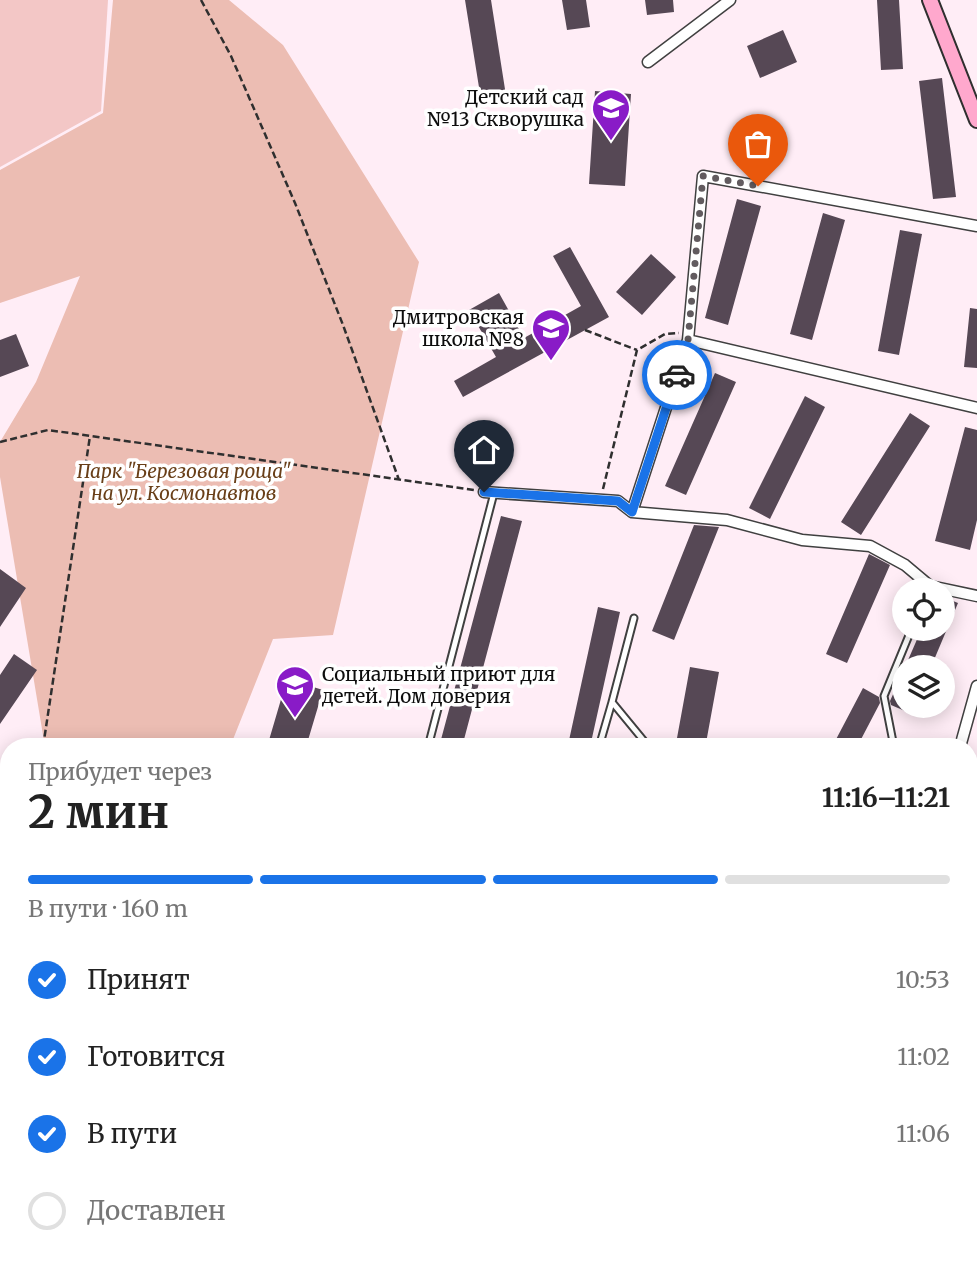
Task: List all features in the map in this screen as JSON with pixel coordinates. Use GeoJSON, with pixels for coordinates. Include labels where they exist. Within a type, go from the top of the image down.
{"type":"FeatureCollection","features":[{"type":"Feature","properties":{"kind":"main road"},"geometry":{"type":"LineString","coordinates":[[930,0],[977,120]]}},
{"type":"Feature","properties":{"kind":"street"},"geometry":{"type":"LineString","coordinates":[[648,62],[730,0]]}},
{"type":"Feature","properties":{"kind":"street"},"geometry":{"type":"LineString","coordinates":[[632,512],[688,340],[703,176],[977,226]]}},
{"type":"Feature","properties":{"kind":"street"},"geometry":{"type":"LineString","coordinates":[[688,340],[977,408]]}},
{"type":"Feature","properties":{"kind":"street"},"geometry":{"type":"LineString","coordinates":[[489,492],[618,501],[632,512],[727,520],[802,540],[870,547],[905,565],[919,578]]}},
{"type":"Feature","properties":{"kind":"street"},"geometry":{"type":"LineString","coordinates":[[955,592],[977,596]]}},
{"type":"Feature","properties":{"kind":"street"},"geometry":{"type":"LineString","coordinates":[[963,738],[977,686]]}},
{"type":"Feature","properties":{"kind":"lane"},"geometry":{"type":"LineString","coordinates":[[430,738],[489,492]]}},
{"type":"Feature","properties":{"kind":"lane"},"geometry":{"type":"LineString","coordinates":[[601,738],[634,618]]}},
{"type":"Feature","properties":{"kind":"lane"},"geometry":{"type":"LineString","coordinates":[[892,738],[884,696],[907,641]]}},
{"type":"Feature","properties":{"kind":"lane"},"geometry":{"type":"LineString","coordinates":[[612,702],[642,738]]}},
{"type":"Feature","properties":{"kind":"path"},"geometry":{"type":"LineString","coordinates":[[201,0],[232,56],[295,203],[344,325],[400,480]]}},
{"type":"Feature","properties":{"kind":"path"},"geometry":{"type":"LineString","coordinates":[[584,330],[637,350]]}},
{"type":"Feature","properties":{"kind":"path"},"geometry":{"type":"LineString","coordinates":[[600,500],[637,350],[665,334],[684,332],[688,340]]}},
{"type":"Feature","properties":{"kind":"path"},"geometry":{"type":"LineString","coordinates":[[0,442],[48,430],[489,492]]}},
{"type":"Feature","properties":{"kind":"path"},"geometry":{"type":"LineString","coordinates":[[44,738],[90,436]]}},
{"type":"Feature","properties":{"kind":"green space","name":"Парк \"Березовая роща\" на ул. Космонавтов"},"geometry":{"type":"Polygon","coordinates":[[[113,0],[229,0],[283,45],[419,262],[333,635],[273,639],[234,738],[44,738],[0,477],[0,442],[36,382],[80,276],[0,303],[0,170],[103,113],[113,0]]]}},
{"type":"Feature","properties":{"kind":"shaded area"},"geometry":{"type":"Polygon","coordinates":[[[0,0],[108,0],[101,111],[0,167],[0,0]]]}},
{"type":"Feature","properties":{"kind":"building"},"geometry":{"type":"Polygon","coordinates":[[[465,0],[491,0],[507,102],[482,106],[465,0]]]}},
{"type":"Feature","properties":{"kind":"building"},"geometry":{"type":"Polygon","coordinates":[[[562,0],[586,0],[590,27],[567,30],[562,0]]]}},
{"type":"Feature","properties":{"kind":"building"},"geometry":{"type":"Polygon","coordinates":[[[645,0],[673,0],[674,12],[647,15],[645,0]]]}},
{"type":"Feature","properties":{"kind":"building"},"geometry":{"type":"Polygon","coordinates":[[[877,0],[899,0],[903,69],[881,70],[877,0]]]}},
{"type":"Feature","properties":{"kind":"building"},"geometry":{"type":"Polygon","coordinates":[[[783,30],[797,62],[760,78],[747,46],[783,30]]]}},
{"type":"Feature","properties":{"kind":"building"},"geometry":{"type":"Polygon","coordinates":[[[942,78],[956,197],[933,199],[919,81],[942,78]]]}},
{"type":"Feature","properties":{"kind":"building"},"geometry":{"type":"Polygon","coordinates":[[[595,91],[631,94],[625,186],[589,184],[595,91]]]}},
{"type":"Feature","properties":{"kind":"building"},"geometry":{"type":"Polygon","coordinates":[[[737,199],[761,206],[728,325],[705,318],[737,199]]]}},
{"type":"Feature","properties":{"kind":"building"},"geometry":{"type":"Polygon","coordinates":[[[823,213],[845,220],[812,340],[790,334],[823,213]]]}},
{"type":"Feature","properties":{"kind":"building"},"geometry":{"type":"Polygon","coordinates":[[[900,230],[922,234],[899,355],[878,351],[900,230]]]}},
{"type":"Feature","properties":{"kind":"building"},"geometry":{"type":"Polygon","coordinates":[[[570,247],[609,317],[463,397],[454,381],[496,357],[469,310],[499,293],[524,338],[581,306],[553,256],[570,247]]]}},
{"type":"Feature","properties":{"kind":"building"},"geometry":{"type":"Polygon","coordinates":[[[651,254],[676,277],[642,315],[616,292],[651,254]]]}},
{"type":"Feature","properties":{"kind":"building"},"geometry":{"type":"Polygon","coordinates":[[[970,308],[977,309],[977,368],[964,367],[970,308]]]}},
{"type":"Feature","properties":{"kind":"building"},"geometry":{"type":"Polygon","coordinates":[[[16,334],[29,366],[0,377],[0,340],[16,334]]]}},
{"type":"Feature","properties":{"kind":"building"},"geometry":{"type":"Polygon","coordinates":[[[715,373],[736,382],[686,495],[665,486],[715,373]]]}},
{"type":"Feature","properties":{"kind":"building"},"geometry":{"type":"Polygon","coordinates":[[[805,396],[825,407],[770,519],[749,508],[805,396]]]}},
{"type":"Feature","properties":{"kind":"building"},"geometry":{"type":"Polygon","coordinates":[[[910,413],[930,426],[861,535],[841,522],[910,413]]]}},
{"type":"Feature","properties":{"kind":"building"},"geometry":{"type":"Polygon","coordinates":[[[965,427],[977,430],[977,520],[970,550],[935,541],[965,427]]]}},
{"type":"Feature","properties":{"kind":"building"},"geometry":{"type":"Polygon","coordinates":[[[501,516],[522,521],[464,738],[441,738],[501,516]]]}},
{"type":"Feature","properties":{"kind":"building"},"geometry":{"type":"Polygon","coordinates":[[[694,525],[719,527],[674,640],[652,631],[694,525]]]}},
{"type":"Feature","properties":{"kind":"building"},"geometry":{"type":"Polygon","coordinates":[[[869,554],[890,565],[847,663],[826,654],[869,554]]]}},
{"type":"Feature","properties":{"kind":"building"},"geometry":{"type":"Polygon","coordinates":[[[0,569],[26,588],[0,627],[0,569]]]}},
{"type":"Feature","properties":{"kind":"building"},"geometry":{"type":"Polygon","coordinates":[[[598,607],[620,612],[592,738],[570,738],[598,607]]]}},
{"type":"Feature","properties":{"kind":"building"},"geometry":{"type":"Polygon","coordinates":[[[916,641],[942,641],[936,655],[910,655],[916,641]]]}},
{"type":"Feature","properties":{"kind":"building"},"geometry":{"type":"Polygon","coordinates":[[[14,654],[37,670],[0,724],[0,675],[14,654]]]}},
{"type":"Feature","properties":{"kind":"building"},"geometry":{"type":"Polygon","coordinates":[[[690,667],[719,672],[707,738],[677,738],[690,667]]]}},
{"type":"Feature","properties":{"kind":"building","name":"Социальный приют для детей. Дом доверия"},"geometry":{"type":"Polygon","coordinates":[[[287,679],[323,690],[309,738],[270,738],[287,679]]]}},
{"type":"Feature","properties":{"kind":"building"},"geometry":{"type":"Polygon","coordinates":[[[863,688],[879,697],[880,703],[862,738],[837,738],[863,688]]]}},
{"type":"Feature","properties":{"kind":"way so far"},"geometry":{"type":"LineString","coordinates":[[677,375],[688,340],[703,176],[758,186]]}},
{"type":"Feature","properties":{"kind":"place","name":"Детский сад №13 Скворушка"},"geometry":{"type":"Point","coordinates":[611,142]}},
{"type":"Feature","properties":{"kind":"place","name":"Дмитровская школа №8"},"geometry":{"type":"Point","coordinates":[551,362]}},
{"type":"Feature","properties":{"kind":"place","name":"Социальный приют для детей. Дом доверия"},"geometry":{"type":"Point","coordinates":[295,719]}},
{"type":"Feature","properties":{"kind":"route"},"geometry":{"type":"LineString","coordinates":[[484,492],[618,501],[632,512],[677,375]]}}]}
